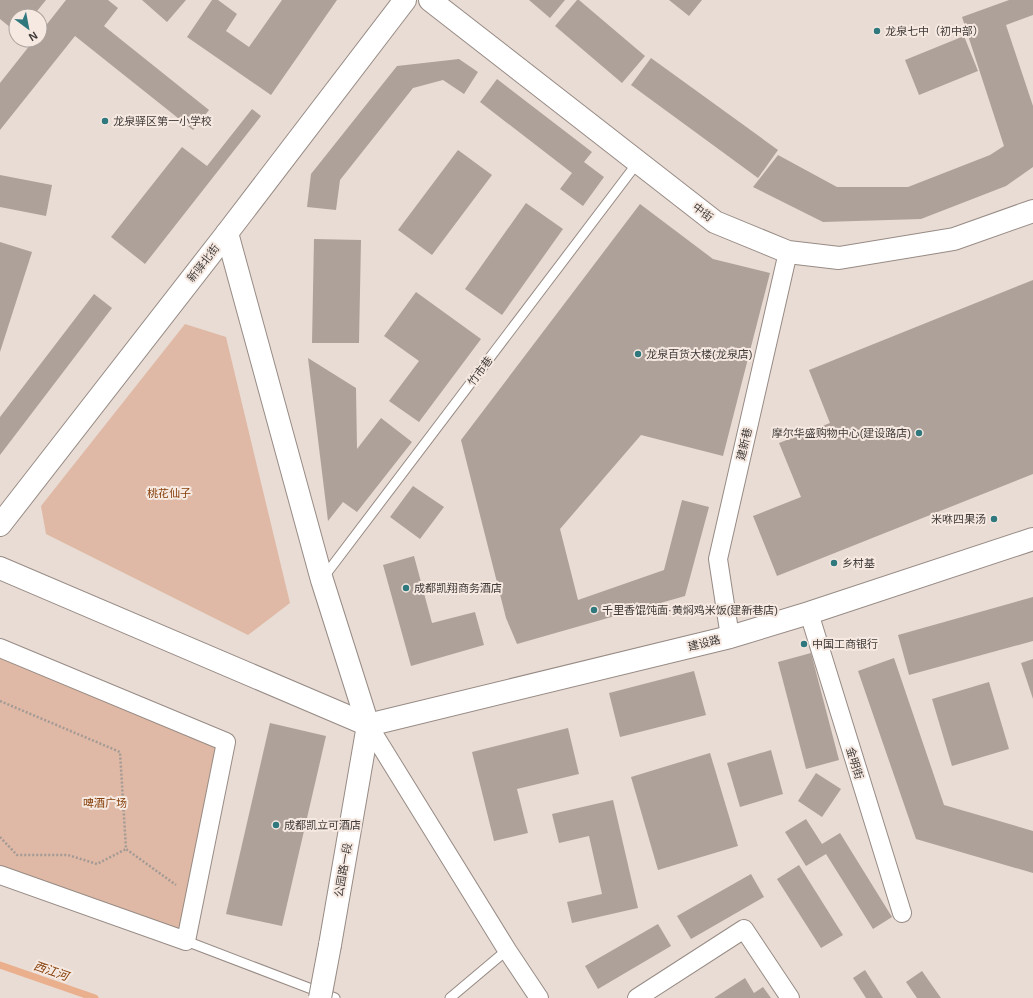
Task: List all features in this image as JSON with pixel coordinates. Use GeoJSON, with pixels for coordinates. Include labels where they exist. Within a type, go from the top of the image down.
{"type":"FeatureCollection","features":[{"type":"Feature","properties":{"kind":"street","name":"新驿北街"},"geometry":{"type":"LineString","coordinates":[[0,525],[227,233],[405,0]]}},
{"type":"Feature","properties":{"kind":"street","name":"中街"},"geometry":{"type":"LineString","coordinates":[[430,0],[716,222],[788,252],[839,258],[954,239],[1033,211]]}},
{"type":"Feature","properties":{"kind":"street"},"geometry":{"type":"LineString","coordinates":[[227,233],[322,580],[368,725],[539,998]]}},
{"type":"Feature","properties":{"kind":"street","name":"建新巷"},"geometry":{"type":"LineString","coordinates":[[730,637],[718,559],[788,252]]}},
{"type":"Feature","properties":{"kind":"street","name":"建设路"},"geometry":{"type":"LineString","coordinates":[[368,725],[730,637],[809,613],[1033,539]]}},
{"type":"Feature","properties":{"kind":"street"},"geometry":{"type":"LineString","coordinates":[[0,568],[368,725]]}},
{"type":"Feature","properties":{"kind":"street","name":"金明街"},"geometry":{"type":"LineString","coordinates":[[809,613],[902,913]]}},
{"type":"Feature","properties":{"kind":"street"},"geometry":{"type":"LineString","coordinates":[[0,648],[226,742],[186,941],[0,875]]}},
{"type":"Feature","properties":{"kind":"street","name":"公园路一段"},"geometry":{"type":"LineString","coordinates":[[320,998],[368,725]]}},
{"type":"Feature","properties":{"kind":"street"},"geometry":{"type":"LineString","coordinates":[[637,998],[744,929],[790,998]]}},
{"type":"Feature","properties":{"kind":"lane","name":"竹市巷"},"geometry":{"type":"LineString","coordinates":[[322,580],[638,162]]}},
{"type":"Feature","properties":{"kind":"lane"},"geometry":{"type":"LineString","coordinates":[[186,941],[336,998]]}},
{"type":"Feature","properties":{"kind":"lane"},"geometry":{"type":"LineString","coordinates":[[450,998],[508,950]]}},
{"type":"Feature","properties":{"kind":"path"},"geometry":{"type":"LineString","coordinates":[[0,701],[120,752],[126,848],[194,899]]}},
{"type":"Feature","properties":{"kind":"path"},"geometry":{"type":"LineString","coordinates":[[0,837],[17,855],[68,855],[97,864],[126,848]]}},
{"type":"Feature","properties":{"kind":"green space","name":"桃花仙子"},"geometry":{"type":"Polygon","coordinates":[[[185,324],[226,337],[290,603],[248,635],[46,534],[41,506],[185,324]]]}},
{"type":"Feature","properties":{"kind":"green space","name":"啤酒广场"},"geometry":{"type":"Polygon","coordinates":[[[0,648],[226,742],[186,941],[0,875],[0,648]]]}},
{"type":"Feature","properties":{"kind":"building"},"geometry":{"type":"Polygon","coordinates":[[[0,0],[46,0],[40,8],[8,8],[8,26],[0,19],[0,0]]]}},
{"type":"Feature","properties":{"kind":"building"},"geometry":{"type":"Polygon","coordinates":[[[66,0],[108,0],[118,8],[104,26],[209,110],[193,130],[75,36],[0,130],[0,83],[28,48],[48,48],[48,23],[66,0]]]}},
{"type":"Feature","properties":{"kind":"building"},"geometry":{"type":"Polygon","coordinates":[[[142,0],[186,0],[167,22],[142,0]]]}},
{"type":"Feature","properties":{"kind":"building"},"geometry":{"type":"Polygon","coordinates":[[[212,0],[218,0],[237,14],[226,31],[249,47],[282,0],[337,0],[271,95],[187,37],[212,0]]]}},
{"type":"Feature","properties":{"kind":"building"},"geometry":{"type":"Polygon","coordinates":[[[529,0],[565,0],[550,18],[529,0]]]}},
{"type":"Feature","properties":{"kind":"building"},"geometry":{"type":"Polygon","coordinates":[[[577,0],[579,0],[645,56],[622,83],[555,26],[577,0]]]}},
{"type":"Feature","properties":{"kind":"building"},"geometry":{"type":"Polygon","coordinates":[[[669,0],[702,0],[689,16],[669,0]]]}},
{"type":"Feature","properties":{"kind":"building"},"geometry":{"type":"Polygon","coordinates":[[[1009,0],[1033,0],[1033,15],[1006,25],[1033,106],[1033,167],[1006,186],[921,219],[823,222],[753,187],[778,155],[837,187],[908,187],[990,155],[1004,146],[962,17],[1009,0]]]}},
{"type":"Feature","properties":{"kind":"building"},"geometry":{"type":"Polygon","coordinates":[[[964,36],[978,71],[919,95],[905,60],[964,36]]]}},
{"type":"Feature","properties":{"kind":"building"},"geometry":{"type":"Polygon","coordinates":[[[651,58],[778,150],[758,178],[631,85],[651,58]]]}},
{"type":"Feature","properties":{"kind":"building"},"geometry":{"type":"Polygon","coordinates":[[[459,59],[478,72],[464,94],[443,80],[413,88],[340,180],[336,210],[307,207],[311,174],[397,66],[459,59]]]}},
{"type":"Feature","properties":{"kind":"building"},"geometry":{"type":"Polygon","coordinates":[[[497,79],[592,152],[584,162],[604,177],[583,206],[560,189],[572,173],[480,102],[497,79]]]}},
{"type":"Feature","properties":{"kind":"building"},"geometry":{"type":"Polygon","coordinates":[[[252,109],[261,116],[145,264],[111,237],[182,147],[207,166],[252,109]]]}},
{"type":"Feature","properties":{"kind":"building"},"geometry":{"type":"Polygon","coordinates":[[[458,150],[492,175],[432,255],[398,230],[458,150]]]}},
{"type":"Feature","properties":{"kind":"building"},"geometry":{"type":"Polygon","coordinates":[[[0,175],[52,185],[46,216],[0,207],[0,175]]]}},
{"type":"Feature","properties":{"kind":"building"},"geometry":{"type":"Polygon","coordinates":[[[526,203],[563,229],[502,315],[465,289],[526,203]]]}},
{"type":"Feature","properties":{"kind":"building","name":"龙泉百货大楼(龙泉店)"},"geometry":{"type":"Polygon","coordinates":[[[640,204],[713,259],[770,273],[723,456],[641,435],[560,529],[578,600],[664,570],[682,500],[709,507],[685,596],[517,644],[506,618],[461,440],[640,204]]]}},
{"type":"Feature","properties":{"kind":"building"},"geometry":{"type":"Polygon","coordinates":[[[314,239],[361,240],[359,343],[312,343],[314,239]]]}},
{"type":"Feature","properties":{"kind":"building"},"geometry":{"type":"Polygon","coordinates":[[[0,242],[32,252],[0,352],[0,242]]]}},
{"type":"Feature","properties":{"kind":"building","name":"摩尔华盛购物中心(建设路店)"},"geometry":{"type":"Polygon","coordinates":[[[1033,280],[1033,474],[777,576],[753,516],[801,497],[779,443],[830,423],[809,370],[1033,280]]]}},
{"type":"Feature","properties":{"kind":"building"},"geometry":{"type":"Polygon","coordinates":[[[416,292],[481,339],[419,422],[389,401],[419,361],[384,336],[416,292]]]}},
{"type":"Feature","properties":{"kind":"building"},"geometry":{"type":"Polygon","coordinates":[[[94,294],[112,308],[0,455],[0,417],[94,294]]]}},
{"type":"Feature","properties":{"kind":"building"},"geometry":{"type":"Polygon","coordinates":[[[308,358],[356,388],[357,449],[381,418],[412,442],[357,512],[343,502],[328,521],[308,358]]]}},
{"type":"Feature","properties":{"kind":"building"},"geometry":{"type":"Polygon","coordinates":[[[413,486],[444,507],[420,539],[390,517],[413,486]]]}},
{"type":"Feature","properties":{"kind":"building","name":"成都凯翔商务酒店"},"geometry":{"type":"Polygon","coordinates":[[[414,556],[432,623],[475,612],[484,645],[411,666],[383,565],[414,556]]]}},
{"type":"Feature","properties":{"kind":"building"},"geometry":{"type":"Polygon","coordinates":[[[1033,597],[1033,641],[909,675],[898,635],[1033,597]]]}},
{"type":"Feature","properties":{"kind":"building"},"geometry":{"type":"Polygon","coordinates":[[[811,653],[839,760],[806,769],[778,662],[811,653]]]}},
{"type":"Feature","properties":{"kind":"building"},"geometry":{"type":"Polygon","coordinates":[[[894,658],[944,805],[1033,831],[1033,873],[916,839],[858,671],[894,658]]]}},
{"type":"Feature","properties":{"kind":"building"},"geometry":{"type":"Polygon","coordinates":[[[1033,659],[1033,699],[1021,663],[1033,659]]]}},
{"type":"Feature","properties":{"kind":"building"},"geometry":{"type":"Polygon","coordinates":[[[694,671],[706,715],[620,737],[609,693],[694,671]]]}},
{"type":"Feature","properties":{"kind":"building"},"geometry":{"type":"Polygon","coordinates":[[[989,682],[1009,749],[952,766],[932,699],[989,682]]]}},
{"type":"Feature","properties":{"kind":"building","name":"成都凯立可酒店"},"geometry":{"type":"Polygon","coordinates":[[[270,723],[326,736],[282,926],[226,914],[270,723]]]}},
{"type":"Feature","properties":{"kind":"building"},"geometry":{"type":"Polygon","coordinates":[[[568,728],[579,774],[517,789],[528,833],[494,841],[472,752],[568,728]]]}},
{"type":"Feature","properties":{"kind":"building"},"geometry":{"type":"Polygon","coordinates":[[[771,750],[783,794],[740,807],[727,763],[771,750]]]}},
{"type":"Feature","properties":{"kind":"building"},"geometry":{"type":"Polygon","coordinates":[[[710,753],[738,846],[658,870],[631,777],[710,753]]]}},
{"type":"Feature","properties":{"kind":"building"},"geometry":{"type":"Polygon","coordinates":[[[816,773],[841,789],[822,817],[798,801],[816,773]]]}},
{"type":"Feature","properties":{"kind":"building"},"geometry":{"type":"Polygon","coordinates":[[[613,800],[638,908],[572,923],[567,902],[602,894],[589,836],[559,843],[552,814],[613,800]]]}},
{"type":"Feature","properties":{"kind":"building"},"geometry":{"type":"Polygon","coordinates":[[[806,819],[822,844],[840,833],[892,917],[873,929],[826,854],[806,866],[785,832],[806,819]]]}},
{"type":"Feature","properties":{"kind":"building"},"geometry":{"type":"Polygon","coordinates":[[[799,865],[843,935],[821,948],[777,879],[799,865]]]}},
{"type":"Feature","properties":{"kind":"building"},"geometry":{"type":"Polygon","coordinates":[[[751,874],[764,897],[691,939],[677,916],[751,874]]]}},
{"type":"Feature","properties":{"kind":"building"},"geometry":{"type":"Polygon","coordinates":[[[658,924],[671,946],[598,989],[585,966],[658,924]]]}},
{"type":"Feature","properties":{"kind":"building"},"geometry":{"type":"Polygon","coordinates":[[[865,970],[883,998],[866,998],[853,978],[865,970]]]}},
{"type":"Feature","properties":{"kind":"building"},"geometry":{"type":"Polygon","coordinates":[[[922,971],[941,998],[917,998],[906,982],[922,971]]]}},
{"type":"Feature","properties":{"kind":"building"},"geometry":{"type":"Polygon","coordinates":[[[745,978],[754,993],[763,987],[771,998],[714,998],[745,978]]]}},
{"type":"Feature","properties":{"kind":"waterway","name":"西江河"},"geometry":{"type":"LineString","coordinates":[[0,965],[95,998]]}},
{"type":"Feature","properties":{"kind":"place","name":"龙泉七中（初中部）"},"geometry":{"type":"Point","coordinates":[877,31]}},
{"type":"Feature","properties":{"kind":"place","name":"龙泉驿区第一小学校"},"geometry":{"type":"Point","coordinates":[105,121]}},
{"type":"Feature","properties":{"kind":"place","name":"龙泉百货大楼(龙泉店)"},"geometry":{"type":"Point","coordinates":[638,354]}},
{"type":"Feature","properties":{"kind":"place","name":"摩尔华盛购物中心(建设路店)"},"geometry":{"type":"Point","coordinates":[919,433]}},
{"type":"Feature","properties":{"kind":"place","name":"米咻四果汤"},"geometry":{"type":"Point","coordinates":[994,519]}},
{"type":"Feature","properties":{"kind":"place","name":"乡村基"},"geometry":{"type":"Point","coordinates":[834,563]}},
{"type":"Feature","properties":{"kind":"place","name":"成都凯翔商务酒店"},"geometry":{"type":"Point","coordinates":[406,588]}},
{"type":"Feature","properties":{"kind":"place","name":"千里香馄饨面·黄焖鸡米饭(建新巷店)"},"geometry":{"type":"Point","coordinates":[594,610]}},
{"type":"Feature","properties":{"kind":"place","name":"中国工商银行"},"geometry":{"type":"Point","coordinates":[804,644]}},
{"type":"Feature","properties":{"kind":"place","name":"成都凯立可酒店"},"geometry":{"type":"Point","coordinates":[276,825]}}]}
